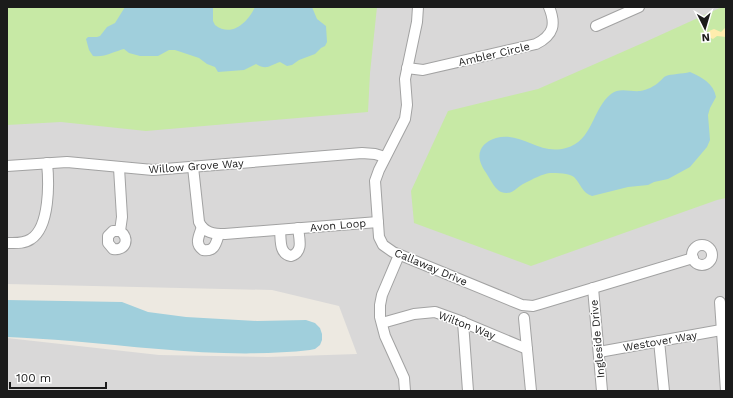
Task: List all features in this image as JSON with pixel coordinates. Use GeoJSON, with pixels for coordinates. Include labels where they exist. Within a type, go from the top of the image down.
{"type":"FeatureCollection","features":[{"type":"Feature","properties":{"kind":"street","name":"Callaway Drive"},"geometry":{"type":"LineString","coordinates":[[418,7],[417,22],[405,79],[407,105],[405,119],[375,181],[379,237],[387,249],[522,305],[528,306],[540,304],[693,258]]}},
{"type":"Feature","properties":{"kind":"street","name":"Ambler Circle"},"geometry":{"type":"LineString","coordinates":[[407,68],[423,70],[536,44],[545,40],[551,32],[553,24],[552,14],[549,7]]}},
{"type":"Feature","properties":{"kind":"street"},"geometry":{"type":"LineString","coordinates":[[596,26],[626,10],[639,7]]}},
{"type":"Feature","properties":{"kind":"street","name":"Willow Grove Way"},"geometry":{"type":"LineString","coordinates":[[7,166],[67,162],[153,170],[362,153],[375,154],[385,158]]}},
{"type":"Feature","properties":{"kind":"street"},"geometry":{"type":"LineString","coordinates":[[7,242],[23,242],[30,240],[39,230],[48,199],[47,163]]}},
{"type":"Feature","properties":{"kind":"street"},"geometry":{"type":"LineString","coordinates":[[193,167],[199,222],[202,227],[197,241],[198,246],[207,251],[214,248],[218,234]]}},
{"type":"Feature","properties":{"kind":"street"},"geometry":{"type":"LineString","coordinates":[[119,168],[122,218],[120,231]]}},
{"type":"Feature","properties":{"kind":"street","name":"Avon Loop"},"geometry":{"type":"LineString","coordinates":[[202,227],[207,231],[218,234],[378,222]]}},
{"type":"Feature","properties":{"kind":"street","name":"Avon Loop"},"geometry":{"type":"LineString","coordinates":[[280,230],[282,251],[291,256],[298,252],[300,248],[298,228]]}},
{"type":"Feature","properties":{"kind":"street"},"geometry":{"type":"LineString","coordinates":[[399,255],[382,295],[380,317],[386,336],[404,378],[405,391]]}},
{"type":"Feature","properties":{"kind":"street","name":"Ingleside Drive"},"geometry":{"type":"LineString","coordinates":[[593,288],[602,391]]}},
{"type":"Feature","properties":{"kind":"street"},"geometry":{"type":"LineString","coordinates":[[720,302],[726,391]]}},
{"type":"Feature","properties":{"kind":"street","name":"Wilton Way"},"geometry":{"type":"LineString","coordinates":[[382,323],[414,314],[435,312],[527,349]]}},
{"type":"Feature","properties":{"kind":"street"},"geometry":{"type":"LineString","coordinates":[[524,318],[531,391]]}},
{"type":"Feature","properties":{"kind":"street"},"geometry":{"type":"LineString","coordinates":[[463,322],[468,391]]}},
{"type":"Feature","properties":{"kind":"street","name":"Westover Way"},"geometry":{"type":"LineString","coordinates":[[598,352],[721,330]]}},
{"type":"Feature","properties":{"kind":"street"},"geometry":{"type":"LineString","coordinates":[[659,341],[664,391]]}},
{"type":"Feature","properties":{"kind":"shaded area"},"geometry":{"type":"Polygon","coordinates":[[[7,7],[726,7],[726,391],[7,391],[7,338],[159,355],[268,357],[357,354],[339,306],[272,290],[7,284],[7,7]]]}},
{"type":"Feature","properties":{"kind":"green space"},"geometry":{"type":"Polygon","coordinates":[[[7,7],[377,7],[370,73],[368,112],[146,131],[61,122],[7,125],[7,7]]]}},
{"type":"Feature","properties":{"kind":"green space"},"geometry":{"type":"Polygon","coordinates":[[[722,7],[726,7],[726,198],[531,266],[414,223],[411,191],[448,111],[538,89],[722,7]]]}},
{"type":"Feature","properties":{"kind":"sand"},"geometry":{"type":"Polygon","coordinates":[[[725,28],[726,37],[717,36],[713,39],[707,34],[709,31],[714,29],[721,32],[725,28]]]}},
{"type":"Feature","properties":{"kind":"water"},"geometry":{"type":"Polygon","coordinates":[[[125,7],[213,7],[213,21],[215,25],[221,29],[227,30],[233,29],[244,23],[255,7],[312,7],[317,19],[326,26],[327,42],[325,46],[315,54],[299,60],[292,65],[287,66],[280,62],[268,67],[263,67],[256,64],[244,70],[218,72],[215,67],[207,64],[199,58],[175,50],[169,50],[158,56],[140,56],[129,53],[124,49],[105,55],[93,56],[89,50],[86,39],[88,37],[100,36],[107,27],[115,23],[125,7]]]}},
{"type":"Feature","properties":{"kind":"water"},"geometry":{"type":"Polygon","coordinates":[[[690,72],[707,82],[715,92],[716,97],[708,115],[710,140],[707,147],[690,167],[668,179],[648,185],[628,187],[592,196],[586,193],[574,177],[550,173],[531,180],[509,193],[505,193],[499,191],[495,187],[482,167],[479,156],[480,152],[484,145],[491,140],[505,137],[522,140],[547,149],[556,150],[566,148],[582,139],[605,100],[614,92],[621,90],[636,91],[648,89],[666,76],[690,72]]]}},
{"type":"Feature","properties":{"kind":"water"},"geometry":{"type":"Polygon","coordinates":[[[7,300],[122,302],[148,312],[186,317],[257,321],[306,320],[315,323],[320,328],[322,340],[320,345],[315,349],[310,350],[220,353],[190,352],[63,340],[7,337],[7,300]]]}}]}
